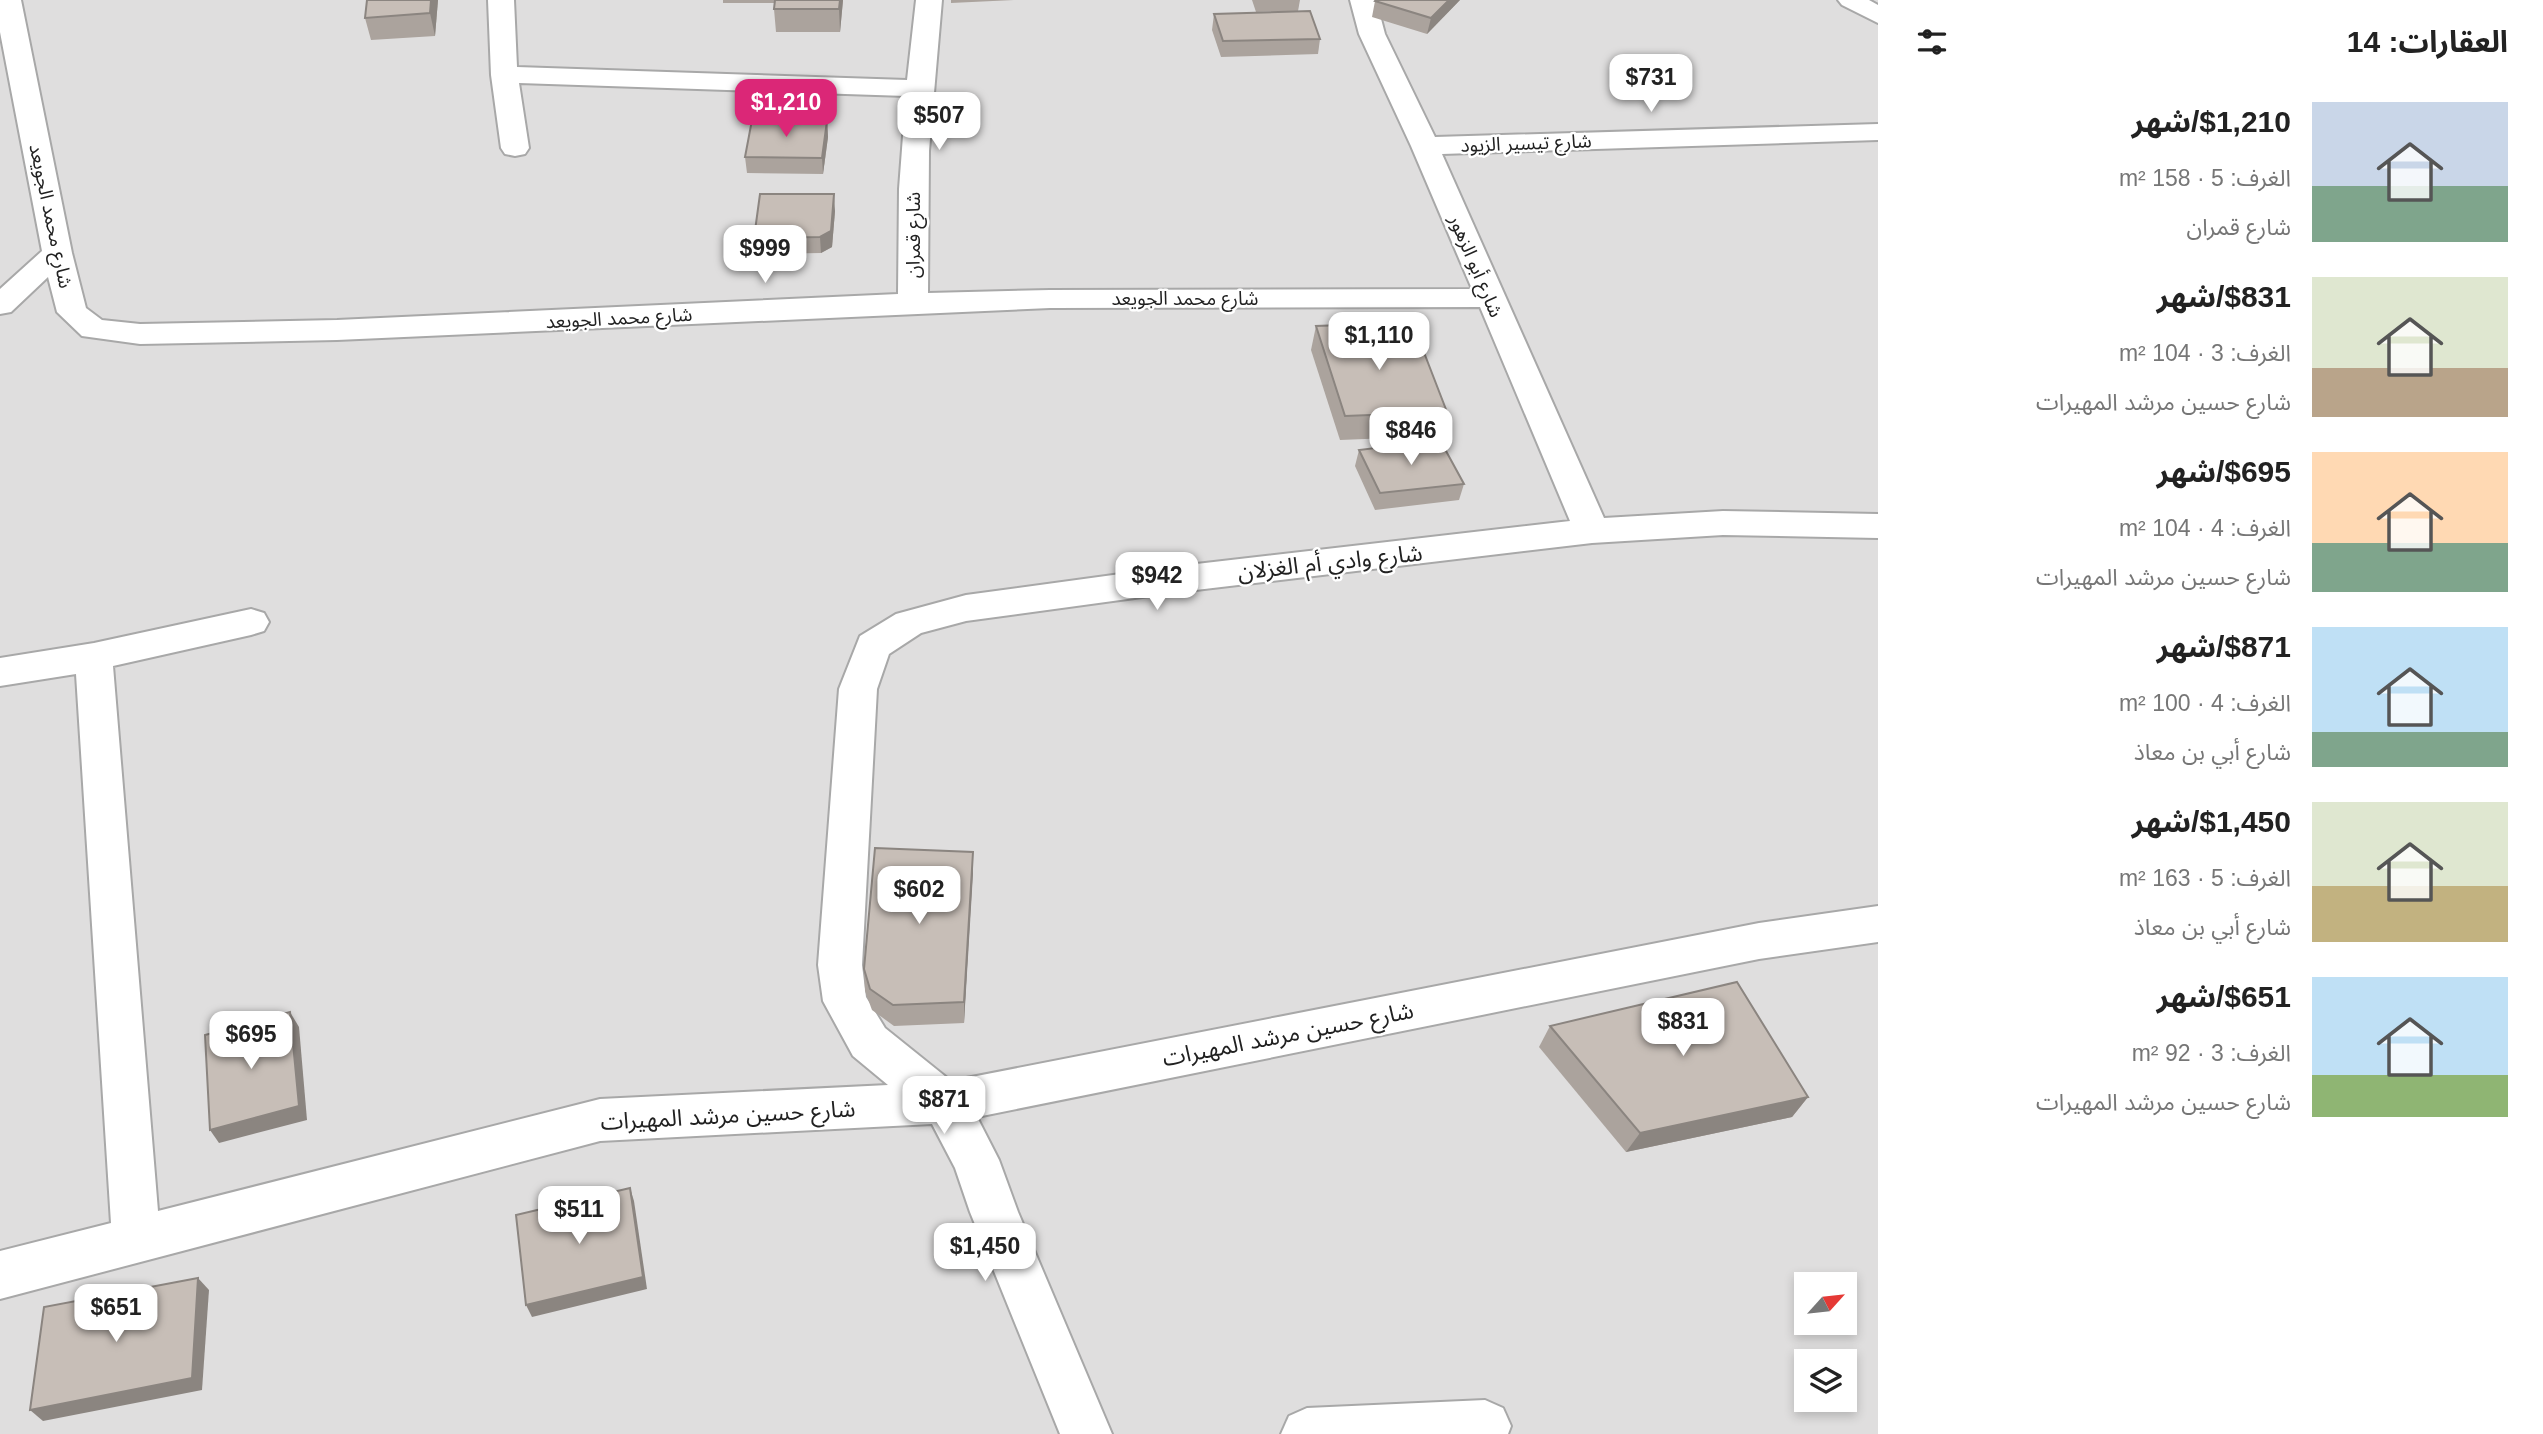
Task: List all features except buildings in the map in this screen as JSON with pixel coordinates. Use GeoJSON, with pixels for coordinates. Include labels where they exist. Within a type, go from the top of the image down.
{"type":"FeatureCollection","features":[{"type":"Feature","properties":{"kind":"street","name":"شارع محمد الجويعد"},"geometry":{"type":"LineString","coordinates":[[8,0],[57,253],[72,312],[93,329],[140,334],[390,328],[913,303],[1063,299],[1490,298]]}},
{"type":"Feature","properties":{"kind":"street"},"geometry":{"type":"LineString","coordinates":[[501,0],[504,75],[515,148]]}},
{"type":"Feature","properties":{"kind":"street","name":"شارع قمران"},"geometry":{"type":"LineString","coordinates":[[913,303],[912,213],[918,88],[929,0]]}},
{"type":"Feature","properties":{"kind":"street","name":"شارع أبو الزهور"},"geometry":{"type":"LineString","coordinates":[[1363,0],[1372,34],[1425,146],[1592,530]]}},
{"type":"Feature","properties":{"kind":"street"},"geometry":{"type":"LineString","coordinates":[[1851,0],[1878,15]]}},
{"type":"Feature","properties":{"kind":"street"},"geometry":{"type":"LineString","coordinates":[[504,75],[918,88]]}},
{"type":"Feature","properties":{"kind":"street","name":"شارع تيسير الزيود"},"geometry":{"type":"LineString","coordinates":[[1425,146],[1878,132]]}},
{"type":"Feature","properties":{"kind":"street"},"geometry":{"type":"LineString","coordinates":[[0,305],[57,253]]}},
{"type":"Feature","properties":{"kind":"street","name":"شارع وادي أم الغزلان"},"geometry":{"type":"LineString","coordinates":[[944,1103],[869,1042],[845,1001],[840,965],[858,689],[873,646],[909,623],[966,608],[1179,579],[1592,530],[1723,523],[1878,526]]}},
{"type":"Feature","properties":{"kind":"street"},"geometry":{"type":"LineString","coordinates":[[0,672],[94,656],[251,622]]}},
{"type":"Feature","properties":{"kind":"street"},"geometry":{"type":"LineString","coordinates":[[94,656],[136,1242]]}},
{"type":"Feature","properties":{"kind":"street","name":"شارع حسين مرشد المهيرات"},"geometry":{"type":"LineString","coordinates":[[0,1275],[600,1120],[944,1103],[1759,941],[1878,924]]}},
{"type":"Feature","properties":{"kind":"street"},"geometry":{"type":"LineString","coordinates":[[944,1103],[976,1160],[994,1212],[1086,1434]]}},
{"type":"Feature","properties":{"kind":"street"},"geometry":{"type":"LineString","coordinates":[[1307,1434],[1485,1426]]}},
{"type":"Feature","properties":{"kind":"shaded area"},"geometry":{"type":"Polygon","coordinates":[[[0,0],[1878,0],[1878,1434],[0,1434],[0,0]]]}}]}
